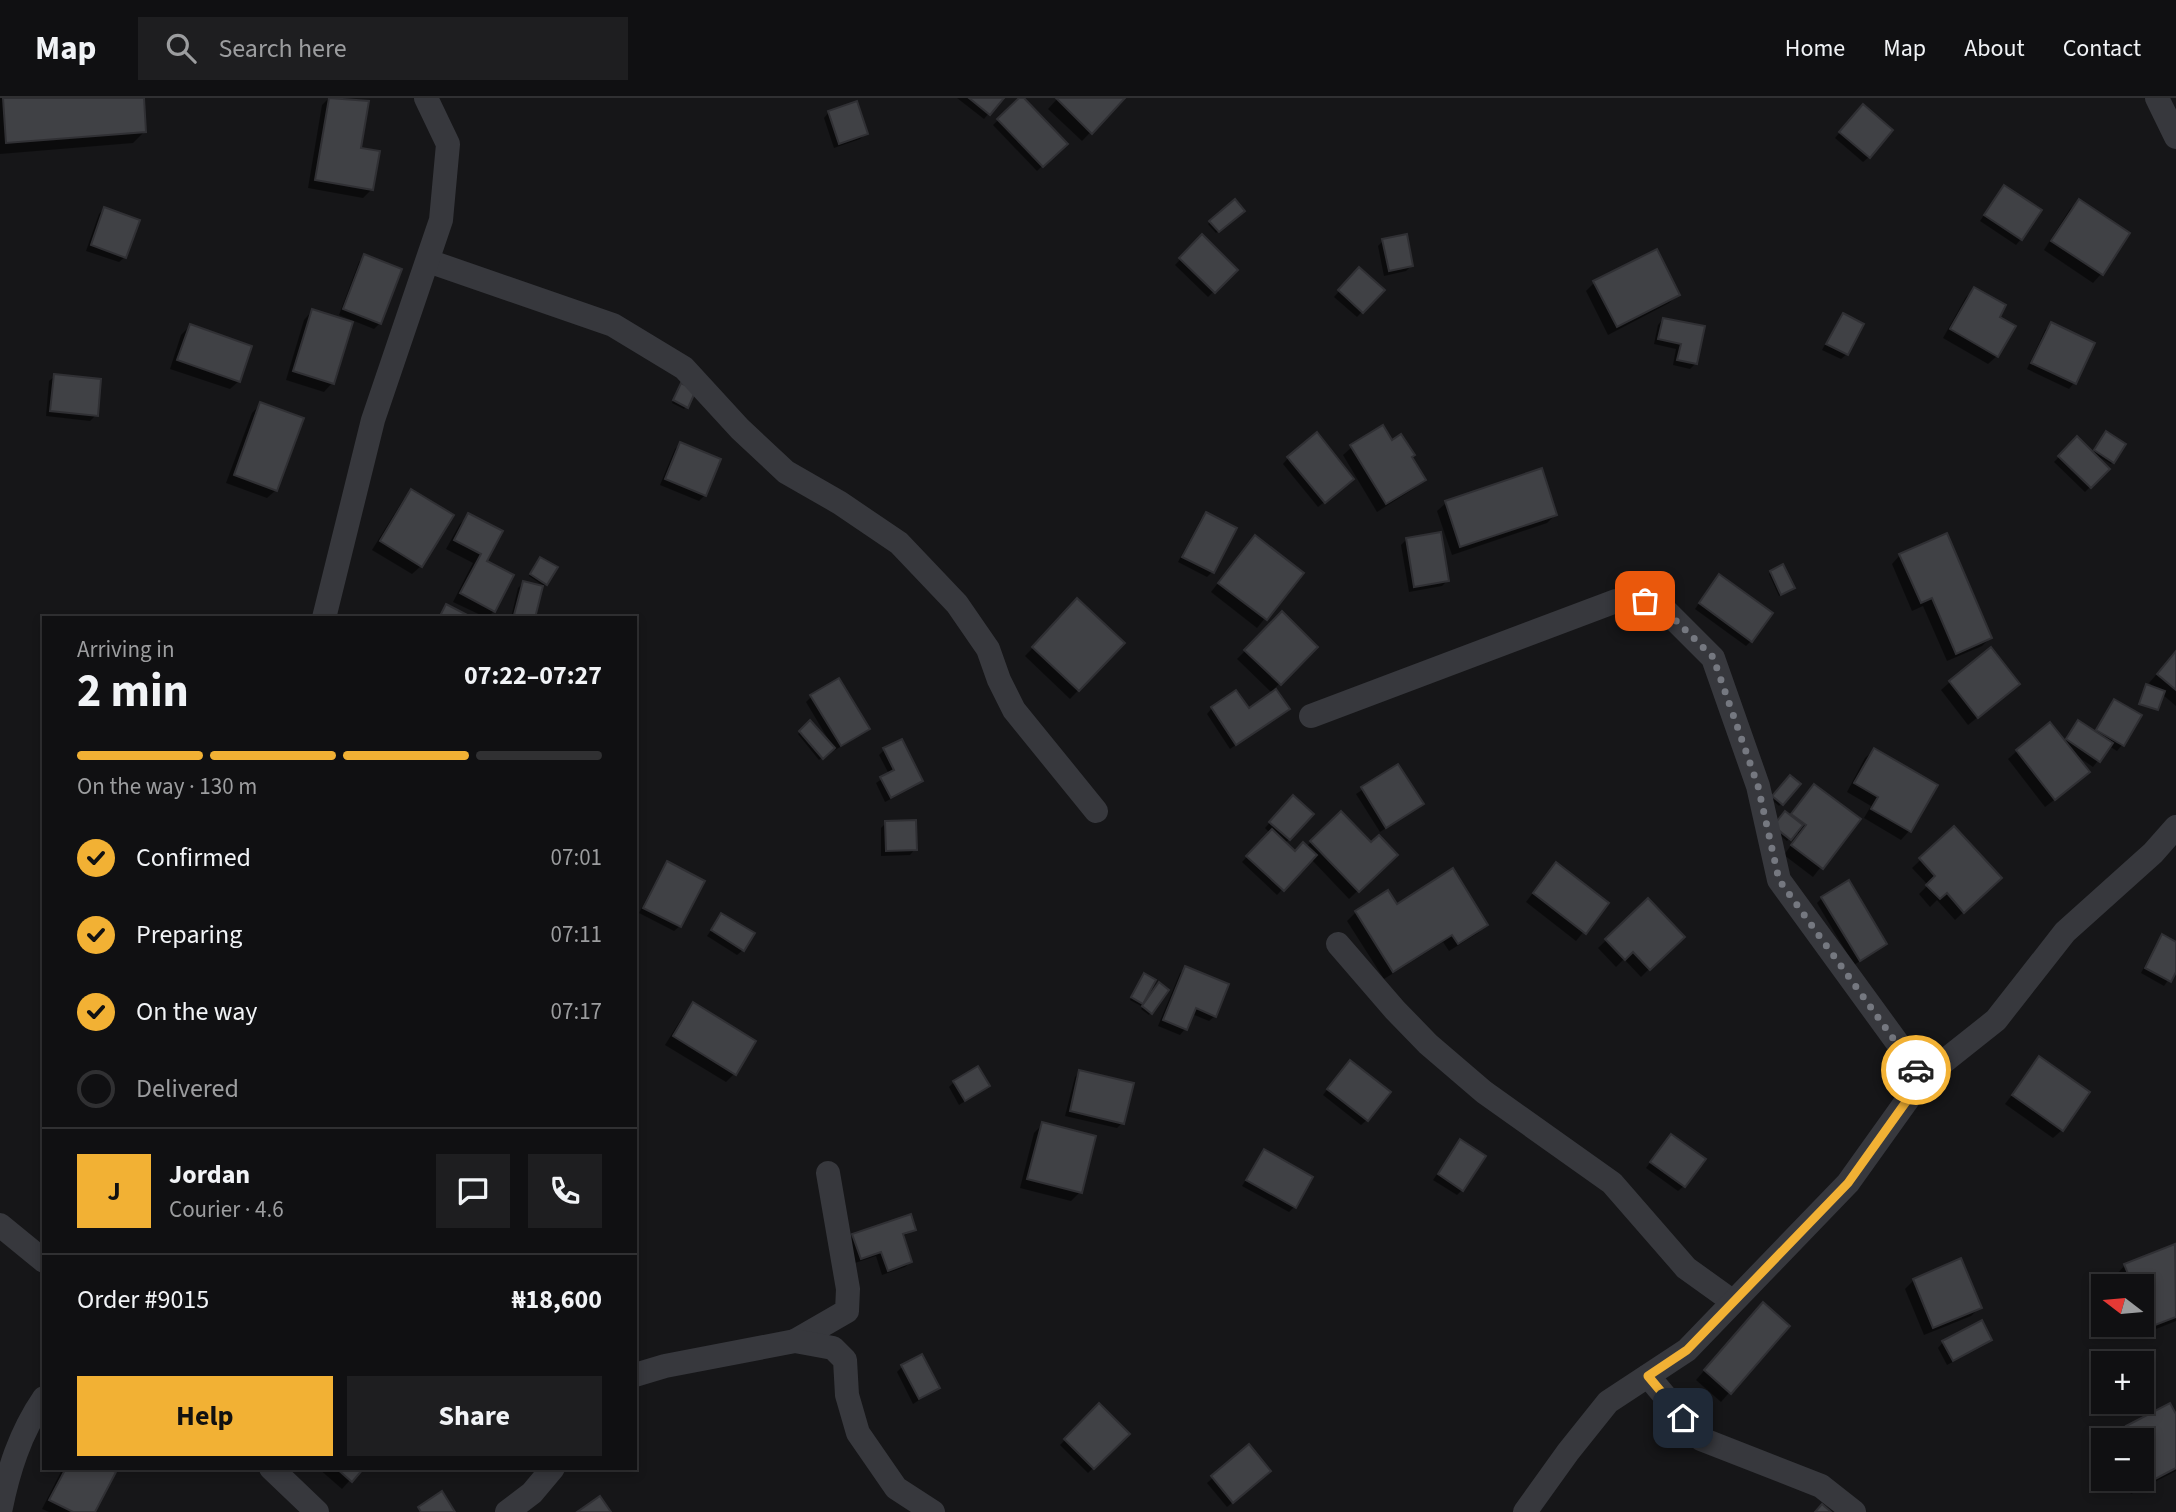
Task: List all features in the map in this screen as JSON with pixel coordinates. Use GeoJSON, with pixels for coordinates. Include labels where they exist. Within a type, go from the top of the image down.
{"type":"FeatureCollection","features":[{"type":"Feature","properties":{"kind":"street"},"geometry":{"type":"LineString","coordinates":[[324,616],[373,420],[441,220],[448,144],[426,98]]}},
{"type":"Feature","properties":{"kind":"street"},"geometry":{"type":"LineString","coordinates":[[2157,98],[2176,137]]}},
{"type":"Feature","properties":{"kind":"street"},"geometry":{"type":"LineString","coordinates":[[428,261],[613,325],[684,368],[740,429],[786,472],[840,503],[898,543],[957,604],[988,649],[1014,710],[1096,811]]}},
{"type":"Feature","properties":{"kind":"street"},"geometry":{"type":"LineString","coordinates":[[1311,716],[1616,601],[1645,601],[1663,608],[1713,657],[1758,786],[1779,880],[1923,1078]]}},
{"type":"Feature","properties":{"kind":"street"},"geometry":{"type":"LineString","coordinates":[[1525,1512],[1608,1402],[1687,1350],[1848,1183],[1923,1078],[1996,1020],[2065,932],[2152,853],[2176,827]]}},
{"type":"Feature","properties":{"kind":"street"},"geometry":{"type":"LineString","coordinates":[[1338,944],[1428,1044],[1484,1092],[1612,1183],[1686,1269],[1732,1301]]}},
{"type":"Feature","properties":{"kind":"street"},"geometry":{"type":"LineString","coordinates":[[637,1374],[665,1366],[795,1341],[847,1311],[848,1289],[828,1173]]}},
{"type":"Feature","properties":{"kind":"street"},"geometry":{"type":"LineString","coordinates":[[0,1225],[42,1259]]}},
{"type":"Feature","properties":{"kind":"street"},"geometry":{"type":"LineString","coordinates":[[795,1341],[834,1348],[845,1360],[848,1395],[858,1433],[896,1488],[933,1512]]}},
{"type":"Feature","properties":{"kind":"street"},"geometry":{"type":"LineString","coordinates":[[1648,1376],[1701,1438],[1821,1486],[1854,1512]]}},
{"type":"Feature","properties":{"kind":"street"},"geometry":{"type":"LineString","coordinates":[[0,1512],[7,1476],[27,1423],[42,1401]]}},
{"type":"Feature","properties":{"kind":"street"},"geometry":{"type":"LineString","coordinates":[[273,1470],[317,1512]]}},
{"type":"Feature","properties":{"kind":"street"},"geometry":{"type":"LineString","coordinates":[[507,1512],[532,1493],[551,1470]]}},
{"type":"Feature","properties":{"kind":"building"},"geometry":{"type":"Polygon","coordinates":[[[3,98],[144,98],[146,132],[6,143],[3,98]]]}},
{"type":"Feature","properties":{"kind":"building"},"geometry":{"type":"Polygon","coordinates":[[[329,98],[369,101],[361,148],[380,151],[373,190],[315,180],[329,98]]]}},
{"type":"Feature","properties":{"kind":"building"},"geometry":{"type":"Polygon","coordinates":[[[969,98],[1004,98],[990,115],[969,98]]]}},
{"type":"Feature","properties":{"kind":"building"},"geometry":{"type":"Polygon","coordinates":[[[1019,98],[1024,98],[1068,144],[1043,167],[997,119],[1019,98]]]}},
{"type":"Feature","properties":{"kind":"building"},"geometry":{"type":"Polygon","coordinates":[[[1056,98],[1125,98],[1092,134],[1056,98]]]}},
{"type":"Feature","properties":{"kind":"building"},"geometry":{"type":"Polygon","coordinates":[[[857,101],[868,134],[839,144],[828,111],[857,101]]]}},
{"type":"Feature","properties":{"kind":"building"},"geometry":{"type":"Polygon","coordinates":[[[1863,104],[1893,130],[1870,158],[1839,132],[1863,104]]]}},
{"type":"Feature","properties":{"kind":"building"},"geometry":{"type":"Polygon","coordinates":[[[2004,185],[2042,210],[2022,240],[1984,215],[2004,185]]]}},
{"type":"Feature","properties":{"kind":"building"},"geometry":{"type":"Polygon","coordinates":[[[1235,199],[1245,211],[1219,232],[1209,221],[1235,199]]]}},
{"type":"Feature","properties":{"kind":"building"},"geometry":{"type":"Polygon","coordinates":[[[2079,199],[2130,233],[2103,275],[2051,241],[2079,199]]]}},
{"type":"Feature","properties":{"kind":"building"},"geometry":{"type":"Polygon","coordinates":[[[104,207],[140,220],[126,258],[91,245],[104,207]]]}},
{"type":"Feature","properties":{"kind":"building"},"geometry":{"type":"Polygon","coordinates":[[[1202,234],[1238,270],[1215,293],[1179,258],[1202,234]]]}},
{"type":"Feature","properties":{"kind":"building"},"geometry":{"type":"Polygon","coordinates":[[[1407,234],[1413,266],[1389,271],[1382,239],[1407,234]]]}},
{"type":"Feature","properties":{"kind":"building"},"geometry":{"type":"Polygon","coordinates":[[[1657,249],[1680,295],[1617,327],[1593,281],[1657,249]]]}},
{"type":"Feature","properties":{"kind":"building"},"geometry":{"type":"Polygon","coordinates":[[[364,254],[402,269],[381,324],[343,309],[364,254]]]}},
{"type":"Feature","properties":{"kind":"building"},"geometry":{"type":"Polygon","coordinates":[[[1359,267],[1385,290],[1363,313],[1338,290],[1359,267]]]}},
{"type":"Feature","properties":{"kind":"building"},"geometry":{"type":"Polygon","coordinates":[[[1974,287],[2006,305],[2000,317],[2016,326],[1998,357],[1950,329],[1974,287]]]}},
{"type":"Feature","properties":{"kind":"building"},"geometry":{"type":"Polygon","coordinates":[[[312,309],[353,322],[334,384],[293,371],[312,309]]]}},
{"type":"Feature","properties":{"kind":"building"},"geometry":{"type":"Polygon","coordinates":[[[1843,313],[1864,324],[1848,355],[1826,344],[1843,313]]]}},
{"type":"Feature","properties":{"kind":"building"},"geometry":{"type":"Polygon","coordinates":[[[1663,318],[1705,326],[1697,364],[1677,360],[1681,344],[1658,339],[1663,318]]]}},
{"type":"Feature","properties":{"kind":"building"},"geometry":{"type":"Polygon","coordinates":[[[2051,322],[2095,343],[2076,384],[2031,363],[2051,322]]]}},
{"type":"Feature","properties":{"kind":"building"},"geometry":{"type":"Polygon","coordinates":[[[190,324],[252,346],[240,382],[177,360],[190,324]]]}},
{"type":"Feature","properties":{"kind":"building"},"geometry":{"type":"Polygon","coordinates":[[[54,374],[101,379],[98,416],[50,411],[54,374]]]}},
{"type":"Feature","properties":{"kind":"building"},"geometry":{"type":"Polygon","coordinates":[[[681,383],[696,390],[688,408],[673,400],[681,383]]]}},
{"type":"Feature","properties":{"kind":"building"},"geometry":{"type":"Polygon","coordinates":[[[260,402],[304,418],[277,491],[234,475],[260,402]]]}},
{"type":"Feature","properties":{"kind":"building"},"geometry":{"type":"Polygon","coordinates":[[[1383,425],[1392,440],[1401,434],[1415,455],[1412,457],[1426,480],[1386,504],[1350,445],[1383,425]]]}},
{"type":"Feature","properties":{"kind":"building"},"geometry":{"type":"Polygon","coordinates":[[[2106,431],[2126,444],[2114,463],[2094,450],[2106,431]]]}},
{"type":"Feature","properties":{"kind":"building"},"geometry":{"type":"Polygon","coordinates":[[[1317,432],[1354,479],[1325,503],[1287,457],[1317,432]]]}},
{"type":"Feature","properties":{"kind":"building"},"geometry":{"type":"Polygon","coordinates":[[[2077,436],[2110,469],[2091,488],[2058,456],[2077,436]]]}},
{"type":"Feature","properties":{"kind":"building"},"geometry":{"type":"Polygon","coordinates":[[[680,442],[721,459],[706,496],[665,479],[680,442]]]}},
{"type":"Feature","properties":{"kind":"building"},"geometry":{"type":"Polygon","coordinates":[[[1542,468],[1557,515],[1460,547],[1445,501],[1542,468]]]}},
{"type":"Feature","properties":{"kind":"building"},"geometry":{"type":"Polygon","coordinates":[[[411,489],[454,515],[422,567],[380,541],[411,489]]]}},
{"type":"Feature","properties":{"kind":"building"},"geometry":{"type":"Polygon","coordinates":[[[1206,512],[1237,528],[1214,573],[1182,557],[1206,512]]]}},
{"type":"Feature","properties":{"kind":"building"},"geometry":{"type":"Polygon","coordinates":[[[468,513],[503,531],[487,561],[514,575],[495,612],[460,593],[481,554],[454,540],[468,513]]]}},
{"type":"Feature","properties":{"kind":"building"},"geometry":{"type":"Polygon","coordinates":[[[1441,532],[1449,581],[1414,587],[1406,538],[1441,532]]]}},
{"type":"Feature","properties":{"kind":"building"},"geometry":{"type":"Polygon","coordinates":[[[1947,533],[1992,638],[1956,654],[1932,598],[1921,603],[1899,554],[1947,533]]]}},
{"type":"Feature","properties":{"kind":"building"},"geometry":{"type":"Polygon","coordinates":[[[1255,535],[1304,573],[1267,620],[1218,583],[1255,535]]]}},
{"type":"Feature","properties":{"kind":"building"},"geometry":{"type":"Polygon","coordinates":[[[540,557],[558,567],[547,585],[530,574],[540,557]]]}},
{"type":"Feature","properties":{"kind":"building"},"geometry":{"type":"Polygon","coordinates":[[[1783,564],[1795,588],[1781,595],[1770,571],[1783,564]]]}},
{"type":"Feature","properties":{"kind":"building"},"geometry":{"type":"Polygon","coordinates":[[[1719,574],[1773,613],[1752,642],[1699,603],[1719,574]]]}},
{"type":"Feature","properties":{"kind":"building"},"geometry":{"type":"Polygon","coordinates":[[[523,581],[543,586],[536,616],[514,615],[523,581]]]}},
{"type":"Feature","properties":{"kind":"building"},"geometry":{"type":"Polygon","coordinates":[[[1077,598],[1125,643],[1079,691],[1032,647],[1077,598]]]}},
{"type":"Feature","properties":{"kind":"building"},"geometry":{"type":"Polygon","coordinates":[[[446,604],[469,616],[440,616],[446,604]]]}},
{"type":"Feature","properties":{"kind":"building"},"geometry":{"type":"Polygon","coordinates":[[[1282,611],[1318,647],[1281,685],[1244,650],[1282,611]]]}},
{"type":"Feature","properties":{"kind":"building"},"geometry":{"type":"Polygon","coordinates":[[[1991,647],[2020,684],[1978,718],[1949,681],[1991,647]]]}},
{"type":"Feature","properties":{"kind":"building"},"geometry":{"type":"Polygon","coordinates":[[[2176,651],[2176,690],[2157,674],[2176,651]]]}},
{"type":"Feature","properties":{"kind":"building"},"geometry":{"type":"Polygon","coordinates":[[[839,678],[870,729],[841,746],[810,695],[839,678]]]}},
{"type":"Feature","properties":{"kind":"building"},"geometry":{"type":"Polygon","coordinates":[[[2146,684],[2165,691],[2158,710],[2139,704],[2146,684]]]}},
{"type":"Feature","properties":{"kind":"building"},"geometry":{"type":"Polygon","coordinates":[[[1276,689],[1290,709],[1236,745],[1211,707],[1236,690],[1249,708],[1276,689]]]}},
{"type":"Feature","properties":{"kind":"building"},"geometry":{"type":"Polygon","coordinates":[[[2114,699],[2142,715],[2124,746],[2096,730],[2114,699]]]}},
{"type":"Feature","properties":{"kind":"building"},"geometry":{"type":"Polygon","coordinates":[[[810,720],[835,748],[823,759],[799,731],[810,720]]]}},
{"type":"Feature","properties":{"kind":"building"},"geometry":{"type":"Polygon","coordinates":[[[2078,720],[2113,743],[2100,762],[2066,739],[2078,720]]]}},
{"type":"Feature","properties":{"kind":"building"},"geometry":{"type":"Polygon","coordinates":[[[2050,722],[2090,772],[2055,800],[2016,750],[2050,722]]]}},
{"type":"Feature","properties":{"kind":"building"},"geometry":{"type":"Polygon","coordinates":[[[902,739],[923,781],[891,798],[880,777],[894,770],[883,748],[902,739]]]}},
{"type":"Feature","properties":{"kind":"building"},"geometry":{"type":"Polygon","coordinates":[[[1874,748],[1938,785],[1911,832],[1871,809],[1878,797],[1854,783],[1874,748]]]}},
{"type":"Feature","properties":{"kind":"building"},"geometry":{"type":"Polygon","coordinates":[[[1398,764],[1424,804],[1386,828],[1361,787],[1398,764]]]}},
{"type":"Feature","properties":{"kind":"building"},"geometry":{"type":"Polygon","coordinates":[[[1790,775],[1801,784],[1783,805],[1772,796],[1790,775]]]}},
{"type":"Feature","properties":{"kind":"building"},"geometry":{"type":"Polygon","coordinates":[[[1814,784],[1861,819],[1823,869],[1791,845],[1806,825],[1791,814],[1814,784]]]}},
{"type":"Feature","properties":{"kind":"building"},"geometry":{"type":"Polygon","coordinates":[[[1293,795],[1314,814],[1290,840],[1269,822],[1293,795]]]}},
{"type":"Feature","properties":{"kind":"building"},"geometry":{"type":"Polygon","coordinates":[[[1341,811],[1371,842],[1379,835],[1398,855],[1359,892],[1310,841],[1341,811]]]}},
{"type":"Feature","properties":{"kind":"building"},"geometry":{"type":"Polygon","coordinates":[[[1785,811],[1803,825],[1791,840],[1773,826],[1785,811]]]}},
{"type":"Feature","properties":{"kind":"building"},"geometry":{"type":"Polygon","coordinates":[[[916,820],[917,850],[886,851],[885,821],[916,820]]]}},
{"type":"Feature","properties":{"kind":"building"},"geometry":{"type":"Polygon","coordinates":[[[1954,826],[2002,878],[1964,913],[1947,893],[1940,899],[1926,885],[1935,876],[1919,858],[1954,826]]]}},
{"type":"Feature","properties":{"kind":"building"},"geometry":{"type":"Polygon","coordinates":[[[1272,829],[1295,851],[1303,842],[1317,855],[1284,891],[1246,856],[1272,829]]]}},
{"type":"Feature","properties":{"kind":"building"},"geometry":{"type":"Polygon","coordinates":[[[667,861],[705,881],[681,927],[643,908],[667,861]]]}},
{"type":"Feature","properties":{"kind":"building"},"geometry":{"type":"Polygon","coordinates":[[[1556,862],[1609,903],[1586,934],[1533,893],[1556,862]]]}},
{"type":"Feature","properties":{"kind":"building"},"geometry":{"type":"Polygon","coordinates":[[[1453,868],[1488,925],[1458,944],[1452,935],[1393,972],[1355,911],[1388,890],[1397,904],[1453,868]]]}},
{"type":"Feature","properties":{"kind":"building"},"geometry":{"type":"Polygon","coordinates":[[[1849,880],[1887,944],[1860,961],[1821,897],[1849,880]]]}},
{"type":"Feature","properties":{"kind":"building"},"geometry":{"type":"Polygon","coordinates":[[[1648,898],[1685,937],[1650,970],[1633,952],[1625,960],[1605,939],[1648,898]]]}},
{"type":"Feature","properties":{"kind":"building"},"geometry":{"type":"Polygon","coordinates":[[[721,913],[755,933],[744,951],[711,930],[721,913]]]}},
{"type":"Feature","properties":{"kind":"building"},"geometry":{"type":"Polygon","coordinates":[[[2162,934],[2176,942],[2176,972],[2171,982],[2145,968],[2162,934]]]}},
{"type":"Feature","properties":{"kind":"building"},"geometry":{"type":"Polygon","coordinates":[[[1185,966],[1229,984],[1216,1017],[1196,1008],[1187,1030],[1163,1020],[1185,966]]]}},
{"type":"Feature","properties":{"kind":"building"},"geometry":{"type":"Polygon","coordinates":[[[1144,973],[1156,980],[1143,1004],[1131,997],[1144,973]]]}},
{"type":"Feature","properties":{"kind":"building"},"geometry":{"type":"Polygon","coordinates":[[[1159,982],[1169,990],[1152,1014],[1142,1006],[1159,982]]]}},
{"type":"Feature","properties":{"kind":"building"},"geometry":{"type":"Polygon","coordinates":[[[693,1002],[756,1041],[736,1075],[673,1036],[693,1002]]]}},
{"type":"Feature","properties":{"kind":"building"},"geometry":{"type":"Polygon","coordinates":[[[2039,1056],[2090,1092],[2063,1131],[2012,1095],[2039,1056]]]}},
{"type":"Feature","properties":{"kind":"building"},"geometry":{"type":"Polygon","coordinates":[[[1350,1060],[1391,1092],[1368,1121],[1327,1089],[1350,1060]]]}},
{"type":"Feature","properties":{"kind":"building"},"geometry":{"type":"Polygon","coordinates":[[[978,1066],[990,1086],[965,1101],[953,1081],[978,1066]]]}},
{"type":"Feature","properties":{"kind":"building"},"geometry":{"type":"Polygon","coordinates":[[[1079,1070],[1134,1083],[1124,1124],[1070,1111],[1079,1070]]]}},
{"type":"Feature","properties":{"kind":"building"},"geometry":{"type":"Polygon","coordinates":[[[1042,1122],[1096,1136],[1082,1193],[1027,1179],[1042,1122]]]}},
{"type":"Feature","properties":{"kind":"building"},"geometry":{"type":"Polygon","coordinates":[[[1671,1134],[1706,1159],[1685,1187],[1650,1162],[1671,1134]]]}},
{"type":"Feature","properties":{"kind":"building"},"geometry":{"type":"Polygon","coordinates":[[[1460,1139],[1486,1156],[1463,1191],[1438,1174],[1460,1139]]]}},
{"type":"Feature","properties":{"kind":"building"},"geometry":{"type":"Polygon","coordinates":[[[1264,1149],[1313,1177],[1296,1208],[1246,1180],[1264,1149]]]}},
{"type":"Feature","properties":{"kind":"building"},"geometry":{"type":"Polygon","coordinates":[[[911,1214],[916,1230],[903,1234],[912,1262],[888,1271],[881,1252],[861,1259],[852,1234],[911,1214]]]}},
{"type":"Feature","properties":{"kind":"building"},"geometry":{"type":"Polygon","coordinates":[[[2175,1244],[2176,1317],[2154,1325],[2154,1274],[2128,1274],[2124,1264],[2175,1244]]]}},
{"type":"Feature","properties":{"kind":"building"},"geometry":{"type":"Polygon","coordinates":[[[1961,1258],[1982,1308],[1933,1328],[1913,1279],[1961,1258]]]}},
{"type":"Feature","properties":{"kind":"building"},"geometry":{"type":"Polygon","coordinates":[[[1763,1302],[1790,1326],[1731,1394],[1704,1370],[1763,1302]]]}},
{"type":"Feature","properties":{"kind":"building"},"geometry":{"type":"Polygon","coordinates":[[[1982,1320],[1992,1340],[1953,1361],[1942,1341],[1982,1320]]]}},
{"type":"Feature","properties":{"kind":"building"},"geometry":{"type":"Polygon","coordinates":[[[922,1354],[940,1388],[919,1399],[901,1365],[922,1354]]]}},
{"type":"Feature","properties":{"kind":"building"},"geometry":{"type":"Polygon","coordinates":[[[1099,1403],[1130,1434],[1094,1469],[1064,1439],[1099,1403]]]}},
{"type":"Feature","properties":{"kind":"building"},"geometry":{"type":"Polygon","coordinates":[[[2170,1403],[2176,1414],[2176,1468],[2154,1480],[2154,1428],[2126,1426],[2154,1414],[2154,1411],[2170,1403]]]}},
{"type":"Feature","properties":{"kind":"building"},"geometry":{"type":"Polygon","coordinates":[[[1249,1444],[1271,1471],[1233,1503],[1211,1476],[1249,1444]]]}},
{"type":"Feature","properties":{"kind":"building"},"geometry":{"type":"Polygon","coordinates":[[[65,1470],[116,1472],[95,1512],[73,1512],[49,1500],[65,1470]]]}},
{"type":"Feature","properties":{"kind":"building"},"geometry":{"type":"Polygon","coordinates":[[[338,1470],[362,1470],[352,1482],[338,1470]]]}},
{"type":"Feature","properties":{"kind":"building"},"geometry":{"type":"Polygon","coordinates":[[[442,1491],[455,1512],[421,1512],[418,1507],[442,1491]]]}},
{"type":"Feature","properties":{"kind":"building"},"geometry":{"type":"Polygon","coordinates":[[[600,1496],[611,1512],[577,1512],[600,1496]]]}},
{"type":"Feature","properties":{"kind":"building"},"geometry":{"type":"Polygon","coordinates":[[[1822,1504],[1831,1512],[1815,1512],[1822,1504]]]}},
{"type":"Feature","properties":{"kind":"way so far"},"geometry":{"type":"LineString","coordinates":[[1645,601],[1663,608],[1713,657],[1758,786],[1779,880],[1916,1070]]}},
{"type":"Feature","properties":{"kind":"route"},"geometry":{"type":"LineString","coordinates":[[1683,1418],[1648,1376],[1687,1350],[1848,1183],[1923,1078],[1916,1070]]}}]}
